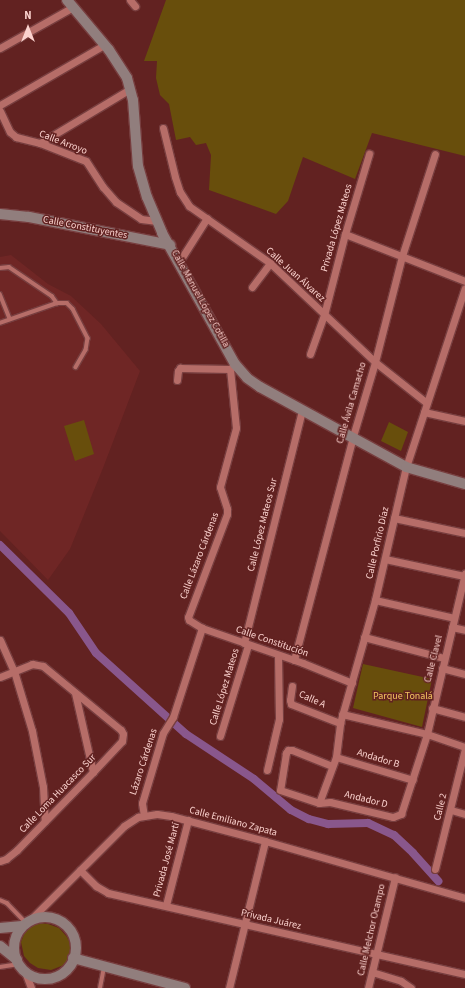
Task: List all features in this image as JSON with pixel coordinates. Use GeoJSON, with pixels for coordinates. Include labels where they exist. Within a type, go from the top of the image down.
{"type":"FeatureCollection","features":[{"type":"Feature","properties":{"kind":"street","name":"Calle Manuel López Cotilla"},"geometry":{"type":"LineString","coordinates":[[70,4],[104,45],[127,78],[133,100],[138,166],[147,198],[170,246],[233,366],[260,388],[352,436],[406,467],[465,484]]}},
{"type":"Feature","properties":{"kind":"street"},"geometry":{"type":"LineString","coordinates":[[0,48],[70,4]]}},
{"type":"Feature","properties":{"kind":"street"},"geometry":{"type":"LineString","coordinates":[[0,105],[104,45]]}},
{"type":"Feature","properties":{"kind":"street"},"geometry":{"type":"LineString","coordinates":[[40,143],[130,90]]}},
{"type":"Feature","properties":{"kind":"street","name":"Calle Arroyo"},"geometry":{"type":"LineString","coordinates":[[0,111],[10,132],[16,137],[40,143],[86,161],[103,187],[121,206],[141,219],[157,220]]}},
{"type":"Feature","properties":{"kind":"street","name":"Calle Juan Álvarez"},"geometry":{"type":"LineString","coordinates":[[163,128],[174,176],[180,192],[189,206],[270,263],[375,362],[427,403]]}},
{"type":"Feature","properties":{"kind":"street","name":"Privada López Mateos"},"geometry":{"type":"LineString","coordinates":[[310,354],[324,315],[345,234],[369,154]]}},
{"type":"Feature","properties":{"kind":"street","name":"Calle Ávila Camacho"},"geometry":{"type":"LineString","coordinates":[[294,660],[352,436],[375,362],[402,256],[435,154]]}},
{"type":"Feature","properties":{"kind":"street","name":"Calle Constituyentes"},"geometry":{"type":"LineString","coordinates":[[0,214],[28,217],[170,246]]}},
{"type":"Feature","properties":{"kind":"street"},"geometry":{"type":"LineString","coordinates":[[179,262],[207,218]]}},
{"type":"Feature","properties":{"kind":"street"},"geometry":{"type":"LineString","coordinates":[[345,234],[465,281]]}},
{"type":"Feature","properties":{"kind":"street"},"geometry":{"type":"LineString","coordinates":[[252,287],[270,263]]}},
{"type":"Feature","properties":{"kind":"street","name":"Calle Porfirio Díaz"},"geometry":{"type":"LineString","coordinates":[[319,803],[336,757],[342,714],[375,600],[406,467],[465,288]]}},
{"type":"Feature","properties":{"kind":"street"},"geometry":{"type":"LineString","coordinates":[[177,380],[178,371],[180,368],[233,366]]}},
{"type":"Feature","properties":{"kind":"street","name":"Calle Lázaro Cárdenas"},"geometry":{"type":"LineString","coordinates":[[188,617],[227,514],[226,505],[221,492],[221,482],[236,422],[233,366]]}},
{"type":"Feature","properties":{"kind":"street","name":"Calle López Mateos Sur"},"geometry":{"type":"LineString","coordinates":[[246,644],[302,411]]}},
{"type":"Feature","properties":{"kind":"street"},"geometry":{"type":"LineString","coordinates":[[424,412],[465,420]]}},
{"type":"Feature","properties":{"kind":"street"},"geometry":{"type":"LineString","coordinates":[[394,518],[465,533]]}},
{"type":"Feature","properties":{"kind":"street"},"geometry":{"type":"LineString","coordinates":[[385,559],[465,574]]}},
{"type":"Feature","properties":{"kind":"street","name":"Calle Clavel"},"geometry":{"type":"LineString","coordinates":[[398,817],[401,814],[413,780],[427,734],[444,658],[464,585],[465,574]]}},
{"type":"Feature","properties":{"kind":"street"},"geometry":{"type":"LineString","coordinates":[[375,600],[454,618]]}},
{"type":"Feature","properties":{"kind":"street","name":"Calle Constitución"},"geometry":{"type":"LineString","coordinates":[[188,617],[202,628],[294,660],[352,683]]}},
{"type":"Feature","properties":{"kind":"street"},"geometry":{"type":"LineString","coordinates":[[452,627],[465,630]]}},
{"type":"Feature","properties":{"kind":"street","name":"Lázaro Cárdenas"},"geometry":{"type":"LineString","coordinates":[[144,816],[142,803],[163,733],[173,717],[202,628]]}},
{"type":"Feature","properties":{"kind":"street"},"geometry":{"type":"LineString","coordinates":[[364,637],[444,658]]}},
{"type":"Feature","properties":{"kind":"street"},"geometry":{"type":"LineString","coordinates":[[0,640],[14,671],[32,731],[43,787],[45,821]]}},
{"type":"Feature","properties":{"kind":"street","name":"Calle López Mateos"},"geometry":{"type":"LineString","coordinates":[[220,736],[246,644]]}},
{"type":"Feature","properties":{"kind":"street"},"geometry":{"type":"LineString","coordinates":[[267,770],[279,719],[278,655]]}},
{"type":"Feature","properties":{"kind":"street"},"geometry":{"type":"LineString","coordinates":[[0,677],[32,664],[43,666],[75,693],[93,772]]}},
{"type":"Feature","properties":{"kind":"street"},"geometry":{"type":"LineString","coordinates":[[442,668],[465,674]]}},
{"type":"Feature","properties":{"kind":"street","name":"Calle A"},"geometry":{"type":"LineString","coordinates":[[292,686],[290,700],[291,704],[340,723]]}},
{"type":"Feature","properties":{"kind":"street","name":"Calle Loma Huacasco Sur"},"geometry":{"type":"LineString","coordinates":[[0,861],[6,859],[17,850],[122,740],[123,734],[121,730],[75,693]]}},
{"type":"Feature","properties":{"kind":"street"},"geometry":{"type":"LineString","coordinates":[[432,708],[465,717]]}},
{"type":"Feature","properties":{"kind":"street"},"geometry":{"type":"LineString","coordinates":[[342,714],[427,734],[465,748]]}},
{"type":"Feature","properties":{"kind":"street","name":"Calle 2"},"geometry":{"type":"LineString","coordinates":[[435,869],[451,810],[465,748]]}},
{"type":"Feature","properties":{"kind":"street"},"geometry":{"type":"LineString","coordinates":[[319,803],[280,790],[286,753],[288,750],[292,750],[332,766]]}},
{"type":"Feature","properties":{"kind":"street","name":"Andador B"},"geometry":{"type":"LineString","coordinates":[[336,757],[413,780]]}},
{"type":"Feature","properties":{"kind":"street","name":"Andador D"},"geometry":{"type":"LineString","coordinates":[[319,803],[330,802],[398,817]]}},
{"type":"Feature","properties":{"kind":"street"},"geometry":{"type":"LineString","coordinates":[[451,810],[465,814]]}},
{"type":"Feature","properties":{"kind":"street","name":"Calle Emiliano Zapata"},"geometry":{"type":"LineString","coordinates":[[26,923],[124,826],[138,817],[157,814],[188,820],[395,877],[465,898]]}},
{"type":"Feature","properties":{"kind":"street","name":"Privada José Martí"},"geometry":{"type":"LineString","coordinates":[[166,905],[188,820]]}},
{"type":"Feature","properties":{"kind":"street"},"geometry":{"type":"LineString","coordinates":[[229,988],[265,841]]}},
{"type":"Feature","properties":{"kind":"street","name":"Privada Juárez"},"geometry":{"type":"LineString","coordinates":[[80,870],[101,890],[245,925],[465,974]]}},
{"type":"Feature","properties":{"kind":"street","name":"Calle Melchor Ocampo"},"geometry":{"type":"LineString","coordinates":[[368,988],[395,877]]}},
{"type":"Feature","properties":{"kind":"street"},"geometry":{"type":"LineString","coordinates":[[0,928],[26,923],[38,917],[51,917],[60,921],[67,927],[74,944],[73,958],[66,971],[51,979],[40,979],[20,966],[0,946]]}},
{"type":"Feature","properties":{"kind":"street"},"geometry":{"type":"LineString","coordinates":[[26,923],[15,942],[20,966],[31,988]]}},
{"type":"Feature","properties":{"kind":"street"},"geometry":{"type":"LineString","coordinates":[[73,958],[185,988]]}},
{"type":"Feature","properties":{"kind":"street"},"geometry":{"type":"LineString","coordinates":[[372,972],[401,981],[411,988]]}},
{"type":"Feature","properties":{"kind":"lane"},"geometry":{"type":"LineString","coordinates":[[0,268],[9,267],[52,296],[57,303]]}},
{"type":"Feature","properties":{"kind":"lane"},"geometry":{"type":"LineString","coordinates":[[0,294],[10,319]]}},
{"type":"Feature","properties":{"kind":"lane"},"geometry":{"type":"LineString","coordinates":[[0,323],[57,303],[67,303],[73,309],[88,338],[86,350],[76,367]]}},
{"type":"Feature","properties":{"kind":"lane"},"geometry":{"type":"LineString","coordinates":[[0,900],[7,903],[26,923]]}},
{"type":"Feature","properties":{"kind":"lane"},"geometry":{"type":"LineString","coordinates":[[0,967],[20,966]]}},
{"type":"Feature","properties":{"kind":"lane"},"geometry":{"type":"LineString","coordinates":[[100,988],[105,967]]}},
{"type":"Feature","properties":{"kind":"shaded area"},"geometry":{"type":"Polygon","coordinates":[[[11,255],[48,284],[71,296],[101,324],[140,371],[70,549],[48,580],[0,531],[0,257],[11,255]]]}},
{"type":"Feature","properties":{"kind":"green space"},"geometry":{"type":"Polygon","coordinates":[[[166,0],[465,0],[465,156],[372,133],[355,179],[303,157],[288,201],[276,214],[209,190],[211,155],[206,143],[196,145],[190,137],[176,140],[169,104],[160,95],[156,78],[157,61],[144,61],[166,0]]]}},
{"type":"Feature","properties":{"kind":"green space"},"geometry":{"type":"Polygon","coordinates":[[[84,420],[94,454],[75,461],[64,426],[84,420]]]}},
{"type":"Feature","properties":{"kind":"green space"},"geometry":{"type":"Polygon","coordinates":[[[389,422],[408,432],[401,451],[381,441],[389,422]]]}},
{"type":"Feature","properties":{"kind":"green space","name":"Parque Tonalá"},"geometry":{"type":"Polygon","coordinates":[[[363,664],[432,679],[422,727],[353,708],[363,664]]]}},
{"type":"Feature","properties":{"kind":"green space"},"geometry":{"type":"Polygon","coordinates":[[[40,923],[59,928],[67,937],[72,947],[70,956],[64,965],[51,970],[38,968],[30,963],[24,956],[21,942],[24,934],[30,927],[40,923]]]}},
{"type":"Feature","properties":{"kind":"waterway"},"geometry":{"type":"LineString","coordinates":[[0,545],[69,613],[96,653],[186,734],[254,779],[291,810],[309,819],[328,824],[368,823],[394,835],[413,853],[438,881]]}}]}
